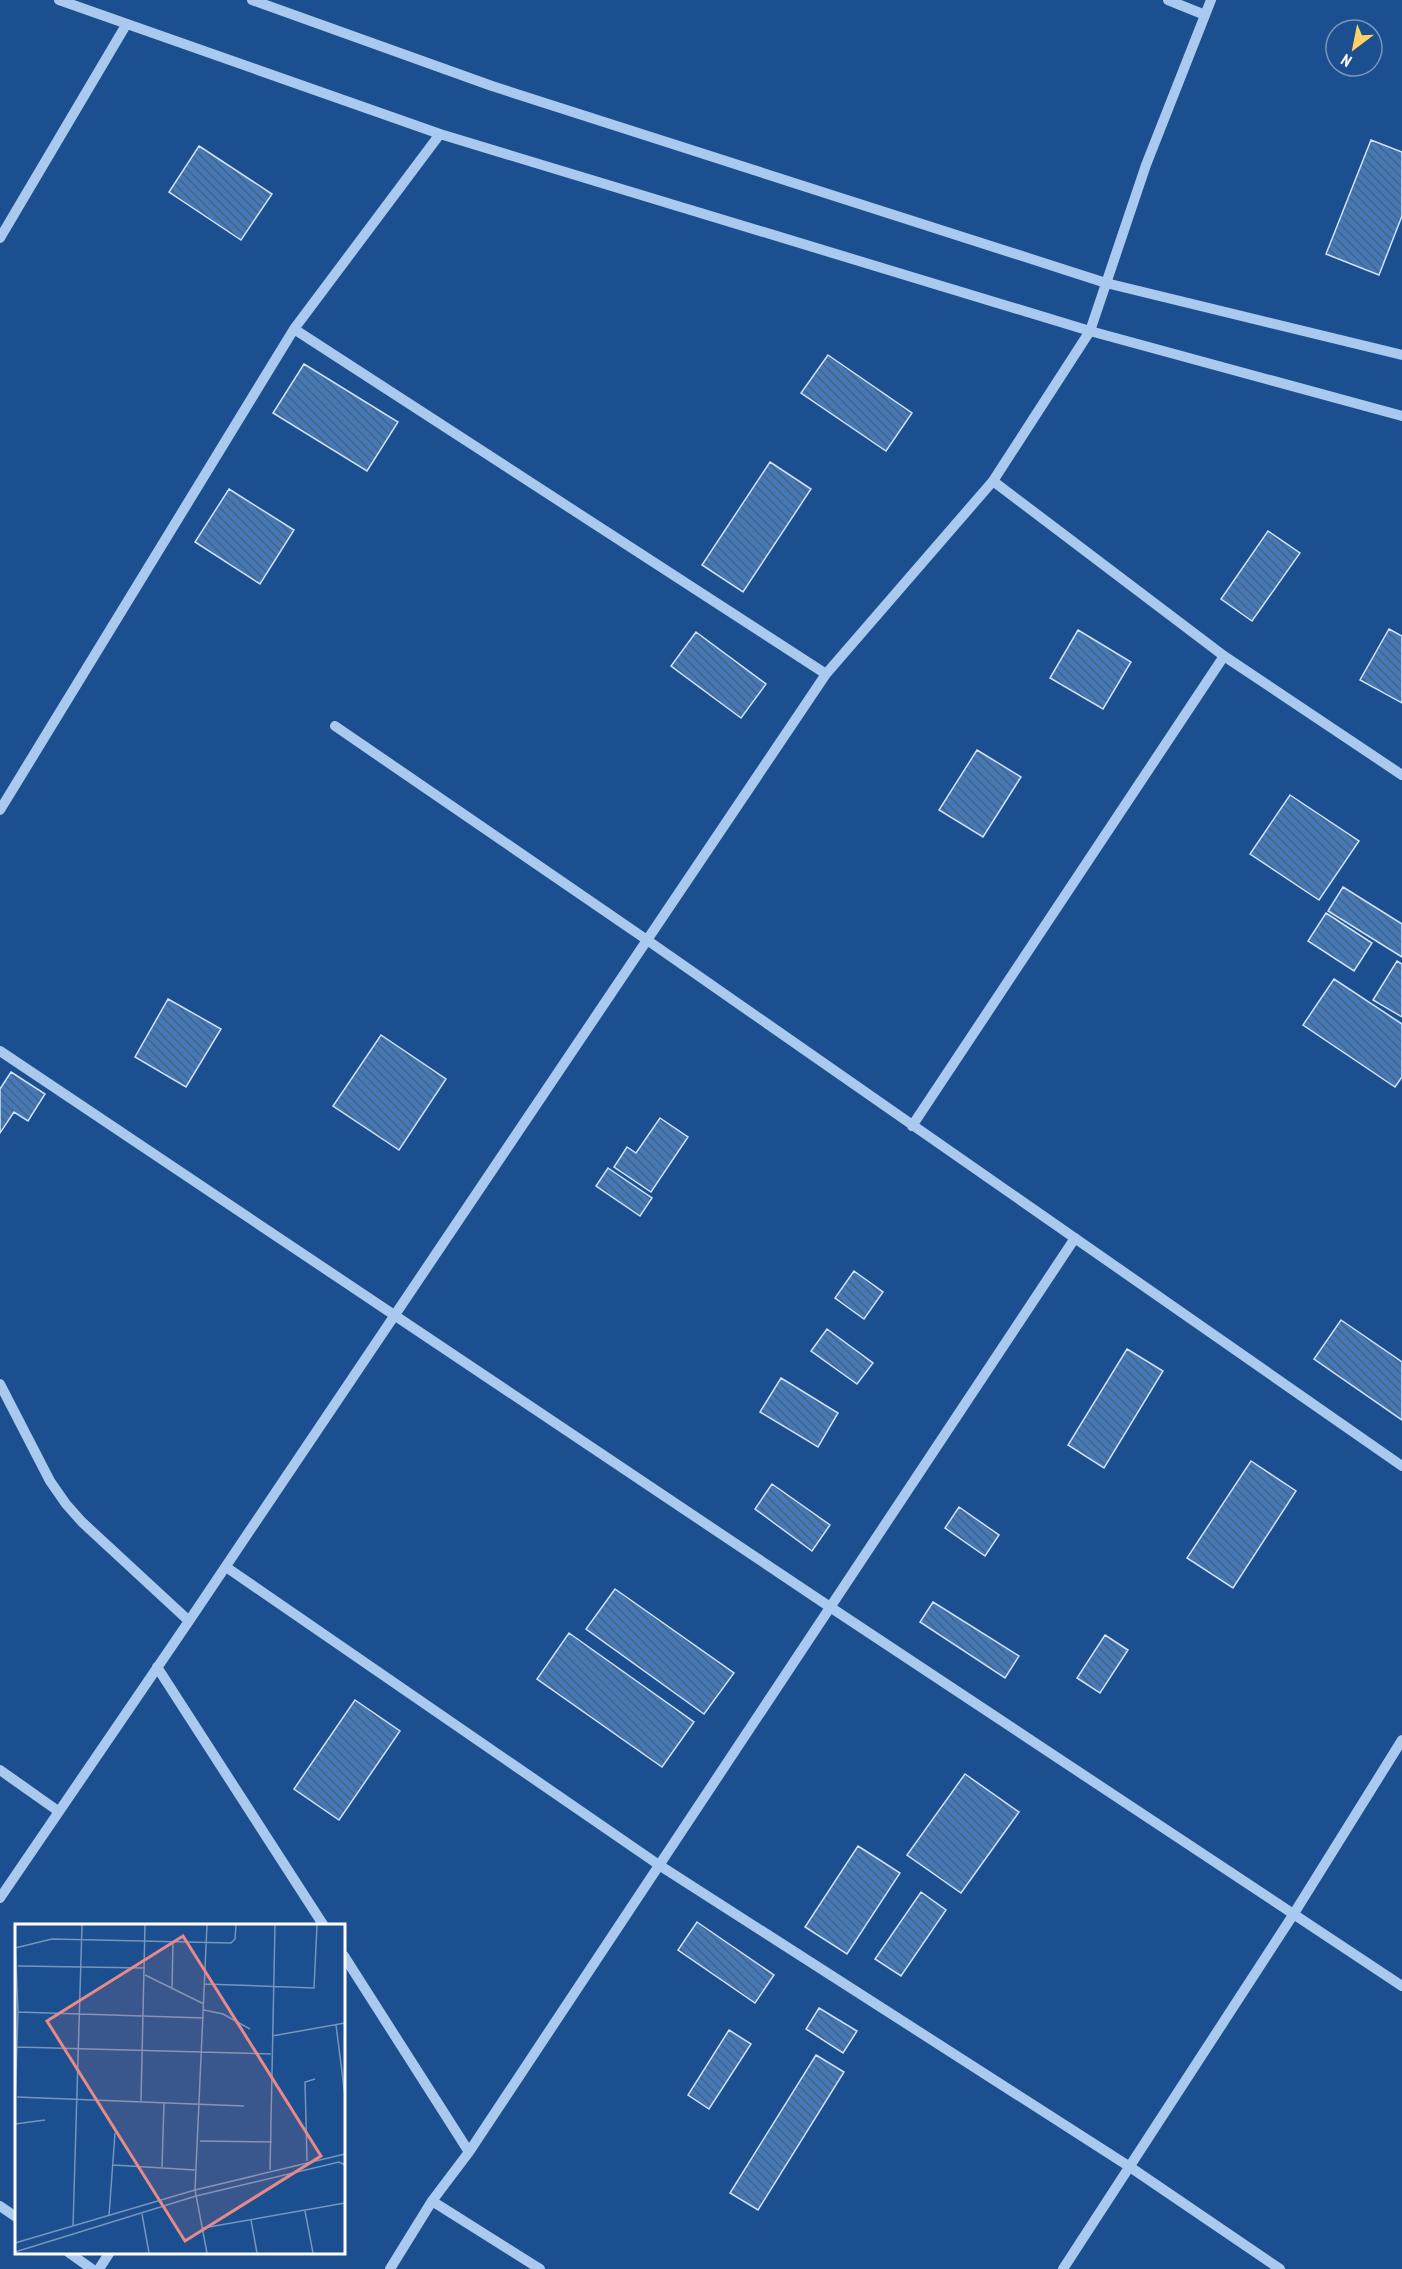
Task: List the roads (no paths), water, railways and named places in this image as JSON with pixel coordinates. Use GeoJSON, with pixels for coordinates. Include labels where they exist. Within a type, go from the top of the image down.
{"type":"FeatureCollection","features":[{"type":"Feature","properties":{"kind":"street"},"geometry":{"type":"LineString","coordinates":[[59,0],[440,134],[1090,331],[1402,417]]}},
{"type":"Feature","properties":{"kind":"street"},"geometry":{"type":"LineString","coordinates":[[252,0],[492,86],[1106,283],[1402,355]]}},
{"type":"Feature","properties":{"kind":"street"},"geometry":{"type":"LineString","coordinates":[[1168,0],[1205,15]]}},
{"type":"Feature","properties":{"kind":"street"},"geometry":{"type":"LineString","coordinates":[[0,1898],[189,1622],[826,674],[993,481],[1090,331],[1146,165],[1210,0]]}},
{"type":"Feature","properties":{"kind":"street"},"geometry":{"type":"LineString","coordinates":[[0,238],[126,24]]}},
{"type":"Feature","properties":{"kind":"street"},"geometry":{"type":"LineString","coordinates":[[0,810],[294,329],[440,134]]}},
{"type":"Feature","properties":{"kind":"street"},"geometry":{"type":"LineString","coordinates":[[294,329],[826,674]]}},
{"type":"Feature","properties":{"kind":"street"},"geometry":{"type":"LineString","coordinates":[[993,481],[1224,656],[1402,775]]}},
{"type":"Feature","properties":{"kind":"street"},"geometry":{"type":"LineString","coordinates":[[912,1126],[1224,656]]}},
{"type":"Feature","properties":{"kind":"street"},"geometry":{"type":"LineString","coordinates":[[335,726],[647,940],[1402,1466]]}},
{"type":"Feature","properties":{"kind":"street"},"geometry":{"type":"LineString","coordinates":[[0,1051],[1402,1986]]}},
{"type":"Feature","properties":{"kind":"street"},"geometry":{"type":"LineString","coordinates":[[390,2269],[432,2201],[469,2152],[1076,1239]]}},
{"type":"Feature","properties":{"kind":"street"},"geometry":{"type":"LineString","coordinates":[[0,1384],[50,1481],[66,1504],[82,1522],[189,1622]]}},
{"type":"Feature","properties":{"kind":"street"},"geometry":{"type":"LineString","coordinates":[[226,1567],[659,1865],[1130,2168],[1280,2269]]}},
{"type":"Feature","properties":{"kind":"street"},"geometry":{"type":"LineString","coordinates":[[157,1667],[323,1924]]}},
{"type":"Feature","properties":{"kind":"street"},"geometry":{"type":"LineString","coordinates":[[1063,2269],[1293,1915],[1402,1740]]}},
{"type":"Feature","properties":{"kind":"street"},"geometry":{"type":"LineString","coordinates":[[0,1770],[58,1811]]}},
{"type":"Feature","properties":{"kind":"street"},"geometry":{"type":"LineString","coordinates":[[345,1958],[469,2152]]}},
{"type":"Feature","properties":{"kind":"street"},"geometry":{"type":"LineString","coordinates":[[432,2201],[540,2269]]}},
{"type":"Feature","properties":{"kind":"street"},"geometry":{"type":"LineString","coordinates":[[0,2206],[15,2216]]}},
{"type":"Feature","properties":{"kind":"street"},"geometry":{"type":"LineString","coordinates":[[70,2254],[92,2269]]}},
{"type":"Feature","properties":{"kind":"street"},"geometry":{"type":"LineString","coordinates":[[99,2269],[109,2254]]}}]}
